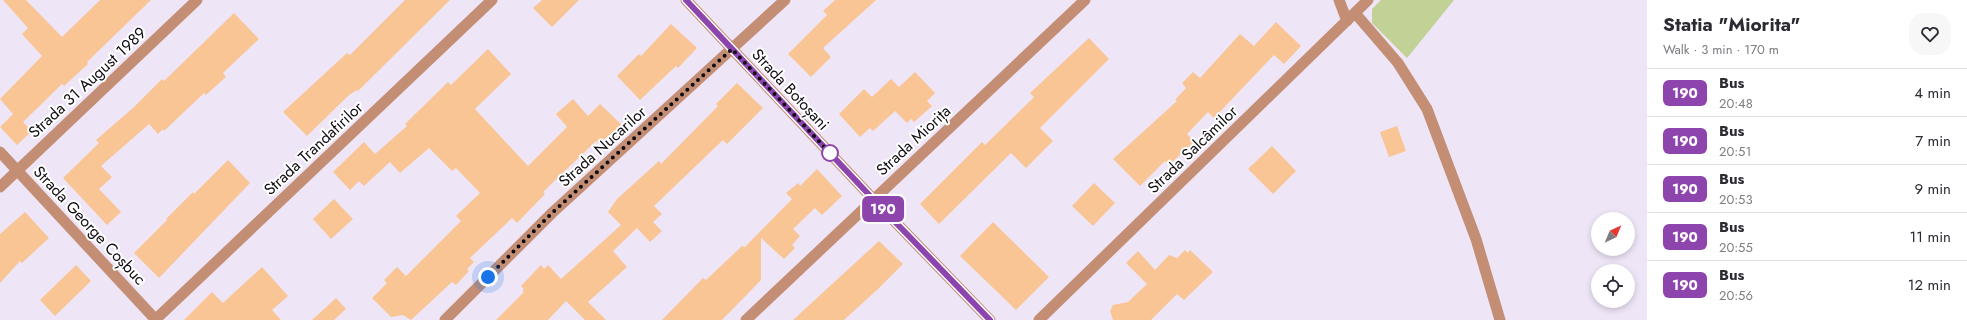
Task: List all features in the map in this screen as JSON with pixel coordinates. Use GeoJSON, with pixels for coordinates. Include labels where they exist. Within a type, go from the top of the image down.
{"type":"FeatureCollection","features":[{"type":"Feature","properties":{"kind":"street","name":"Strada 31 August 1989"},"geometry":{"type":"LineString","coordinates":[[0,187],[197,0]]}},
{"type":"Feature","properties":{"kind":"street","name":"Strada Trandafirilor"},"geometry":{"type":"LineString","coordinates":[[155,320],[492,0]]}},
{"type":"Feature","properties":{"kind":"street","name":"Strada Botoșani"},"geometry":{"type":"LineString","coordinates":[[686,0],[873,199],[990,320]]}},
{"type":"Feature","properties":{"kind":"street","name":"Strada Nucarilor"},"geometry":{"type":"LineString","coordinates":[[445,320],[552,213],[786,0]]}},
{"type":"Feature","properties":{"kind":"street","name":"Strada Miorița"},"geometry":{"type":"LineString","coordinates":[[746,320],[1085,0]]}},
{"type":"Feature","properties":{"kind":"street"},"geometry":{"type":"LineString","coordinates":[[1339,0],[1347,21]]}},
{"type":"Feature","properties":{"kind":"street","name":"Strada Salcâmilor"},"geometry":{"type":"LineString","coordinates":[[1039,320],[1368,0]]}},
{"type":"Feature","properties":{"kind":"street"},"geometry":{"type":"LineString","coordinates":[[1355,13],[1398,63],[1427,109],[1476,239],[1500,320]]}},
{"type":"Feature","properties":{"kind":"street","name":"Strada George Coșbuc"},"geometry":{"type":"LineString","coordinates":[[0,152],[155,320]]}},
{"type":"Feature","properties":{"kind":"green space"},"geometry":{"type":"Polygon","coordinates":[[[1381,0],[1454,0],[1407,58],[1372,23],[1372,9],[1381,0]]]}},
{"type":"Feature","properties":{"kind":"building"},"geometry":{"type":"Polygon","coordinates":[[[3,0],[26,0],[62,37],[100,0],[151,0],[87,62],[88,64],[64,86],[62,84],[23,122],[32,131],[17,145],[0,127],[13,114],[0,99],[42,56],[22,34],[28,28],[3,0]]]}},
{"type":"Feature","properties":{"kind":"building"},"geometry":{"type":"Polygon","coordinates":[[[405,0],[450,0],[358,91],[357,90],[349,95],[307,136],[283,112],[347,53],[350,55],[405,0]]]}},
{"type":"Feature","properties":{"kind":"building"},"geometry":{"type":"Polygon","coordinates":[[[542,0],[579,0],[552,27],[533,8],[542,0]]]}},
{"type":"Feature","properties":{"kind":"building"},"geometry":{"type":"Polygon","coordinates":[[[835,0],[876,0],[823,48],[831,57],[811,77],[788,54],[827,15],[823,11],[835,0]]]}},
{"type":"Feature","properties":{"kind":"building"},"geometry":{"type":"Polygon","coordinates":[[[234,13],[259,39],[223,73],[226,77],[206,95],[204,93],[164,131],[163,129],[158,134],[149,124],[101,166],[112,177],[99,189],[121,212],[107,225],[63,178],[99,143],[96,140],[133,108],[162,79],[164,81],[234,13]]]}},
{"type":"Feature","properties":{"kind":"building"},"geometry":{"type":"Polygon","coordinates":[[[1276,22],[1301,46],[1284,64],[1274,55],[1214,118],[1208,112],[1187,134],[1194,142],[1169,165],[1165,161],[1140,186],[1113,159],[1177,101],[1175,100],[1186,88],[1182,83],[1193,72],[1200,78],[1240,34],[1254,46],[1276,22]]]}},
{"type":"Feature","properties":{"kind":"building"},"geometry":{"type":"Polygon","coordinates":[[[671,24],[697,48],[678,68],[676,66],[640,100],[617,76],[639,54],[641,56],[671,24]]]}},
{"type":"Feature","properties":{"kind":"building"},"geometry":{"type":"Polygon","coordinates":[[[1089,38],[1109,59],[1040,128],[1053,141],[1026,168],[1011,153],[939,224],[920,204],[982,142],[985,145],[1034,97],[1030,93],[1089,38]]]}},
{"type":"Feature","properties":{"kind":"building"},"geometry":{"type":"Polygon","coordinates":[[[488,49],[511,74],[475,109],[528,166],[567,127],[556,114],[573,99],[588,116],[600,104],[626,129],[610,146],[603,139],[599,144],[596,141],[543,192],[545,194],[517,223],[512,218],[470,258],[474,262],[467,269],[469,271],[456,285],[452,282],[411,320],[403,315],[391,317],[372,298],[387,283],[384,280],[397,267],[406,276],[461,221],[456,216],[480,193],[456,168],[452,171],[429,148],[400,173],[390,162],[364,186],[359,181],[350,190],[333,172],[364,142],[375,154],[407,126],[405,124],[448,82],[451,85],[488,49]]]}},
{"type":"Feature","properties":{"kind":"building"},"geometry":{"type":"Polygon","coordinates":[[[915,72],[935,93],[927,101],[932,106],[914,122],[911,119],[907,123],[895,111],[873,131],[870,128],[860,137],[839,114],[864,89],[872,97],[891,79],[899,87],[915,72]]]}},
{"type":"Feature","properties":{"kind":"building"},"geometry":{"type":"Polygon","coordinates":[[[737,83],[763,108],[727,144],[723,140],[654,206],[662,214],[653,222],[662,231],[650,242],[637,228],[613,251],[627,267],[588,302],[606,320],[585,320],[566,301],[548,320],[496,320],[524,292],[522,291],[524,289],[521,286],[541,265],[544,269],[548,265],[561,279],[621,225],[608,212],[617,199],[659,161],[661,164],[718,106],[716,104],[737,83]]]}},
{"type":"Feature","properties":{"kind":"building"},"geometry":{"type":"Polygon","coordinates":[[[1397,126],[1406,151],[1389,157],[1380,132],[1397,126]]]}},
{"type":"Feature","properties":{"kind":"building"},"geometry":{"type":"Polygon","coordinates":[[[1272,146],[1296,171],[1273,194],[1248,169],[1272,146]]]}},
{"type":"Feature","properties":{"kind":"building"},"geometry":{"type":"Polygon","coordinates":[[[228,160],[250,183],[159,278],[134,253],[193,192],[194,194],[228,160]]]}},
{"type":"Feature","properties":{"kind":"building"},"geometry":{"type":"Polygon","coordinates":[[[817,169],[842,196],[822,215],[815,208],[793,229],[800,236],[792,245],[795,248],[784,259],[761,238],[761,280],[722,320],[662,320],[703,278],[706,280],[742,246],[745,247],[792,199],[786,193],[798,183],[800,186],[817,169]]]}},
{"type":"Feature","properties":{"kind":"building"},"geometry":{"type":"Polygon","coordinates":[[[1094,183],[1115,203],[1093,226],[1072,206],[1094,183]]]}},
{"type":"Feature","properties":{"kind":"building"},"geometry":{"type":"Polygon","coordinates":[[[334,199],[353,219],[331,239],[313,219],[334,199]]]}},
{"type":"Feature","properties":{"kind":"building"},"geometry":{"type":"Polygon","coordinates":[[[25,212],[49,238],[22,263],[20,261],[0,283],[0,234],[25,212]]]}},
{"type":"Feature","properties":{"kind":"building"},"geometry":{"type":"Polygon","coordinates":[[[993,222],[1049,277],[1016,310],[960,256],[993,222]]]}},
{"type":"Feature","properties":{"kind":"building"},"geometry":{"type":"Polygon","coordinates":[[[879,241],[903,264],[878,289],[844,320],[793,320],[879,241]]]}},
{"type":"Feature","properties":{"kind":"building"},"geometry":{"type":"Polygon","coordinates":[[[1185,250],[1188,253],[1190,250],[1213,272],[1184,300],[1177,294],[1151,320],[1113,320],[1110,311],[1113,305],[1128,302],[1147,284],[1126,263],[1138,251],[1155,270],[1169,255],[1177,258],[1185,250]]]}},
{"type":"Feature","properties":{"kind":"building"},"geometry":{"type":"Polygon","coordinates":[[[76,265],[91,281],[55,316],[40,300],[76,265]]]}},
{"type":"Feature","properties":{"kind":"building"},"geometry":{"type":"Polygon","coordinates":[[[262,267],[288,296],[272,310],[281,320],[184,320],[212,292],[223,303],[262,267]]]}},
{"type":"Feature","properties":{"kind":"building"},"geometry":{"type":"Polygon","coordinates":[[[336,298],[346,309],[334,320],[312,320],[336,298]]]}},
{"type":"Feature","properties":{"kind":"bus line","name":"190"},"geometry":{"type":"LineString","coordinates":[[686,0],[873,199],[990,320]]}},
{"type":"Feature","properties":{"kind":"route"},"geometry":{"type":"LineString","coordinates":[[488,277],[552,213],[732,49],[830,153]]}}]}
